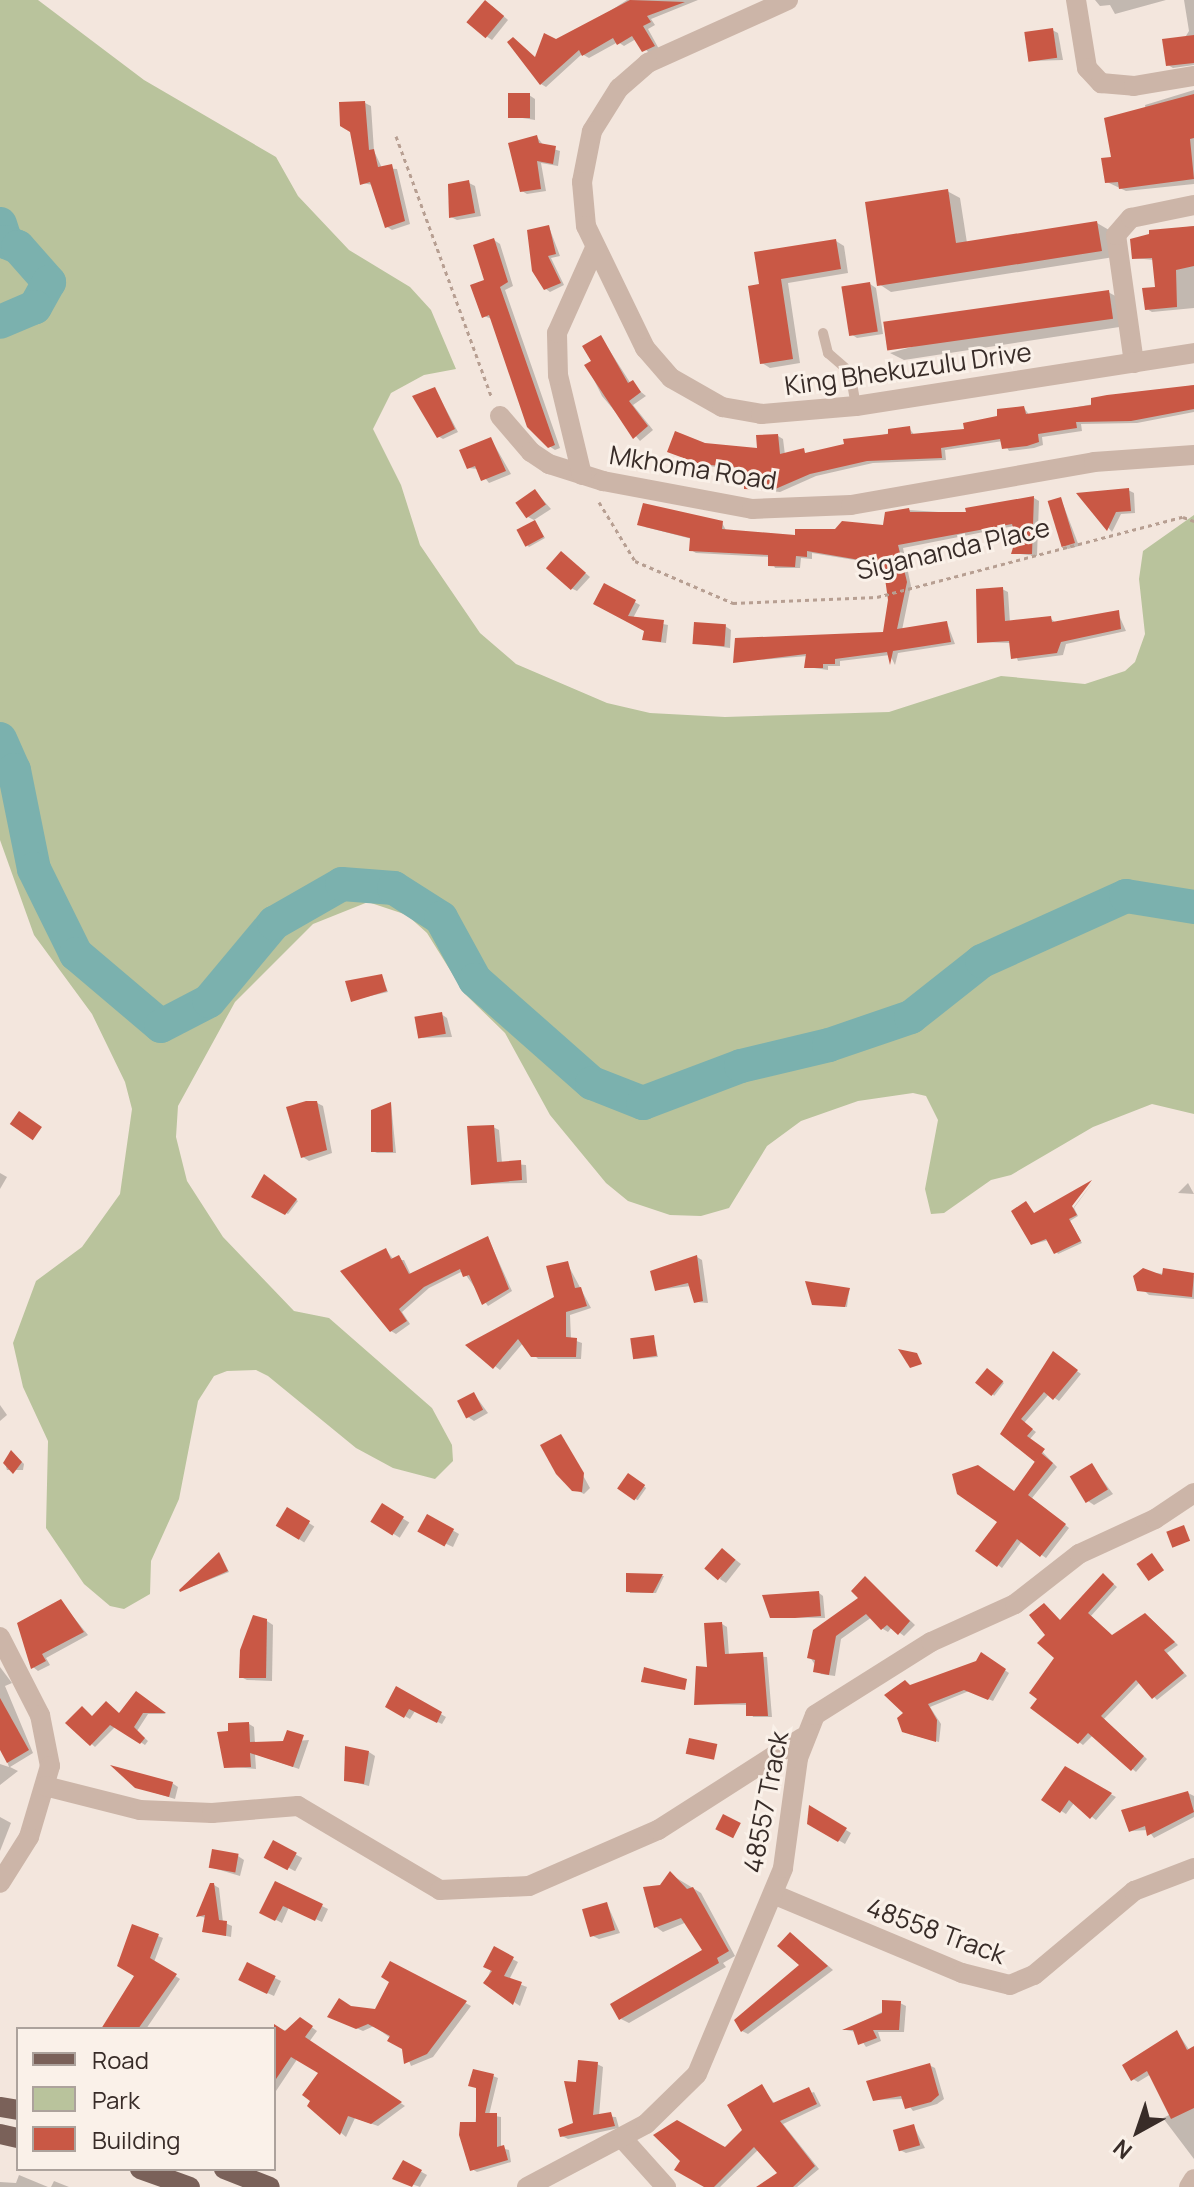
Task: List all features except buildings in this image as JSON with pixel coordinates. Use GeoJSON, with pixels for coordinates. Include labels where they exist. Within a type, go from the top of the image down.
{"type":"FeatureCollection","features":[{"type":"Feature","properties":{"kind":"main road"},"geometry":{"type":"LineString","coordinates":[[146,2171],[190,2187]]}},
{"type":"Feature","properties":{"kind":"main road"},"geometry":{"type":"LineString","coordinates":[[229,2171],[270,2187]]}},
{"type":"Feature","properties":{"kind":"street","name":"King Bhekuzulu Drive"},"geometry":{"type":"LineString","coordinates":[[788,0],[671,49],[619,88],[592,131],[585,156],[583,208],[595,248],[645,348],[686,390],[722,407],[761,414],[856,406],[1194,353]]}},
{"type":"Feature","properties":{"kind":"street"},"geometry":{"type":"LineString","coordinates":[[1076,0],[1087,68],[1101,83],[1134,86],[1194,76]]}},
{"type":"Feature","properties":{"kind":"street"},"geometry":{"type":"LineString","coordinates":[[1134,363],[1116,235],[1131,218],[1194,205]]}},
{"type":"Feature","properties":{"kind":"street"},"geometry":{"type":"LineString","coordinates":[[582,475],[558,375],[557,333],[595,248]]}},
{"type":"Feature","properties":{"kind":"street","name":"Mkhoma Road"},"geometry":{"type":"LineString","coordinates":[[500,416],[531,452],[582,475],[727,506],[812,509],[1094,462],[1194,455]]}},
{"type":"Feature","properties":{"kind":"street","name":"48557 Track"},"geometry":{"type":"LineString","coordinates":[[527,2187],[622,2138],[668,2106],[697,2074],[773,1894],[789,1840],[802,1738],[823,1709],[931,1642],[1015,1604],[1079,1554],[1193,1498]]}},
{"type":"Feature","properties":{"kind":"street"},"geometry":{"type":"LineString","coordinates":[[0,1637],[43,1725],[50,1766],[29,1837],[0,1883]]}},
{"type":"Feature","properties":{"kind":"street"},"geometry":{"type":"LineString","coordinates":[[45,1786],[140,1810],[212,1813],[298,1806],[440,1890],[529,1886],[658,1830],[802,1738]]}},
{"type":"Feature","properties":{"kind":"street","name":"48558 Track"},"geometry":{"type":"LineString","coordinates":[[773,1894],[962,1973],[1010,1985],[1034,1975],[1143,1885],[1194,1868]]}},
{"type":"Feature","properties":{"kind":"street"},"geometry":{"type":"LineString","coordinates":[[622,2138],[666,2187]]}},
{"type":"Feature","properties":{"kind":"street"},"geometry":{"type":"LineString","coordinates":[[1189,2187],[1194,2179]]}},
{"type":"Feature","properties":{"kind":"lane"},"geometry":{"type":"LineString","coordinates":[[823,333],[828,353],[850,372],[856,406]]}},
{"type":"Feature","properties":{"kind":"path"},"geometry":{"type":"LineString","coordinates":[[396,136],[500,416]]}},
{"type":"Feature","properties":{"kind":"path","name":"Sigananda Place"},"geometry":{"type":"LineString","coordinates":[[582,475],[635,561],[733,603],[877,597],[1183,517],[1194,521]]}},
{"type":"Feature","properties":{"kind":"green space"},"geometry":{"type":"Polygon","coordinates":[[[0,0],[38,0],[144,80],[276,157],[298,196],[349,250],[410,287],[431,310],[456,369],[424,375],[391,393],[373,429],[401,485],[420,545],[480,633],[516,664],[607,703],[650,713],[725,717],[889,712],[1001,676],[1085,684],[1125,671],[1135,662],[1145,634],[1139,579],[1143,551],[1194,515],[1194,1114],[1152,1104],[1093,1127],[1011,1175],[991,1180],[944,1213],[931,1214],[925,1189],[938,1120],[926,1096],[913,1093],[858,1101],[801,1121],[767,1146],[729,1208],[701,1216],[670,1215],[628,1201],[606,1183],[550,1115],[505,1033],[465,994],[427,933],[407,915],[368,902],[313,924],[235,1002],[178,1106],[176,1137],[187,1181],[223,1237],[294,1311],[329,1318],[432,1408],[452,1445],[453,1461],[435,1479],[393,1468],[356,1448],[268,1376],[256,1370],[227,1371],[214,1376],[198,1401],[179,1499],[151,1561],[150,1594],[124,1609],[110,1606],[84,1584],[46,1528],[48,1441],[23,1387],[13,1343],[36,1281],[82,1247],[120,1194],[132,1109],[125,1082],[92,1014],[34,935],[0,840],[0,0]]]}},
{"type":"Feature","properties":{"kind":"waterway"},"geometry":{"type":"LineString","coordinates":[[0,224],[6,242],[18,247],[49,282],[35,307],[0,322]]}},
{"type":"Feature","properties":{"kind":"waterway"},"geometry":{"type":"LineString","coordinates":[[0,739],[14,770],[34,869],[76,954],[161,1026],[209,1001],[274,923],[342,884],[394,888],[441,918],[475,980],[592,1083],[643,1103],[741,1066],[829,1045],[911,1017],[982,961],[1126,896],[1194,907]]}}]}
